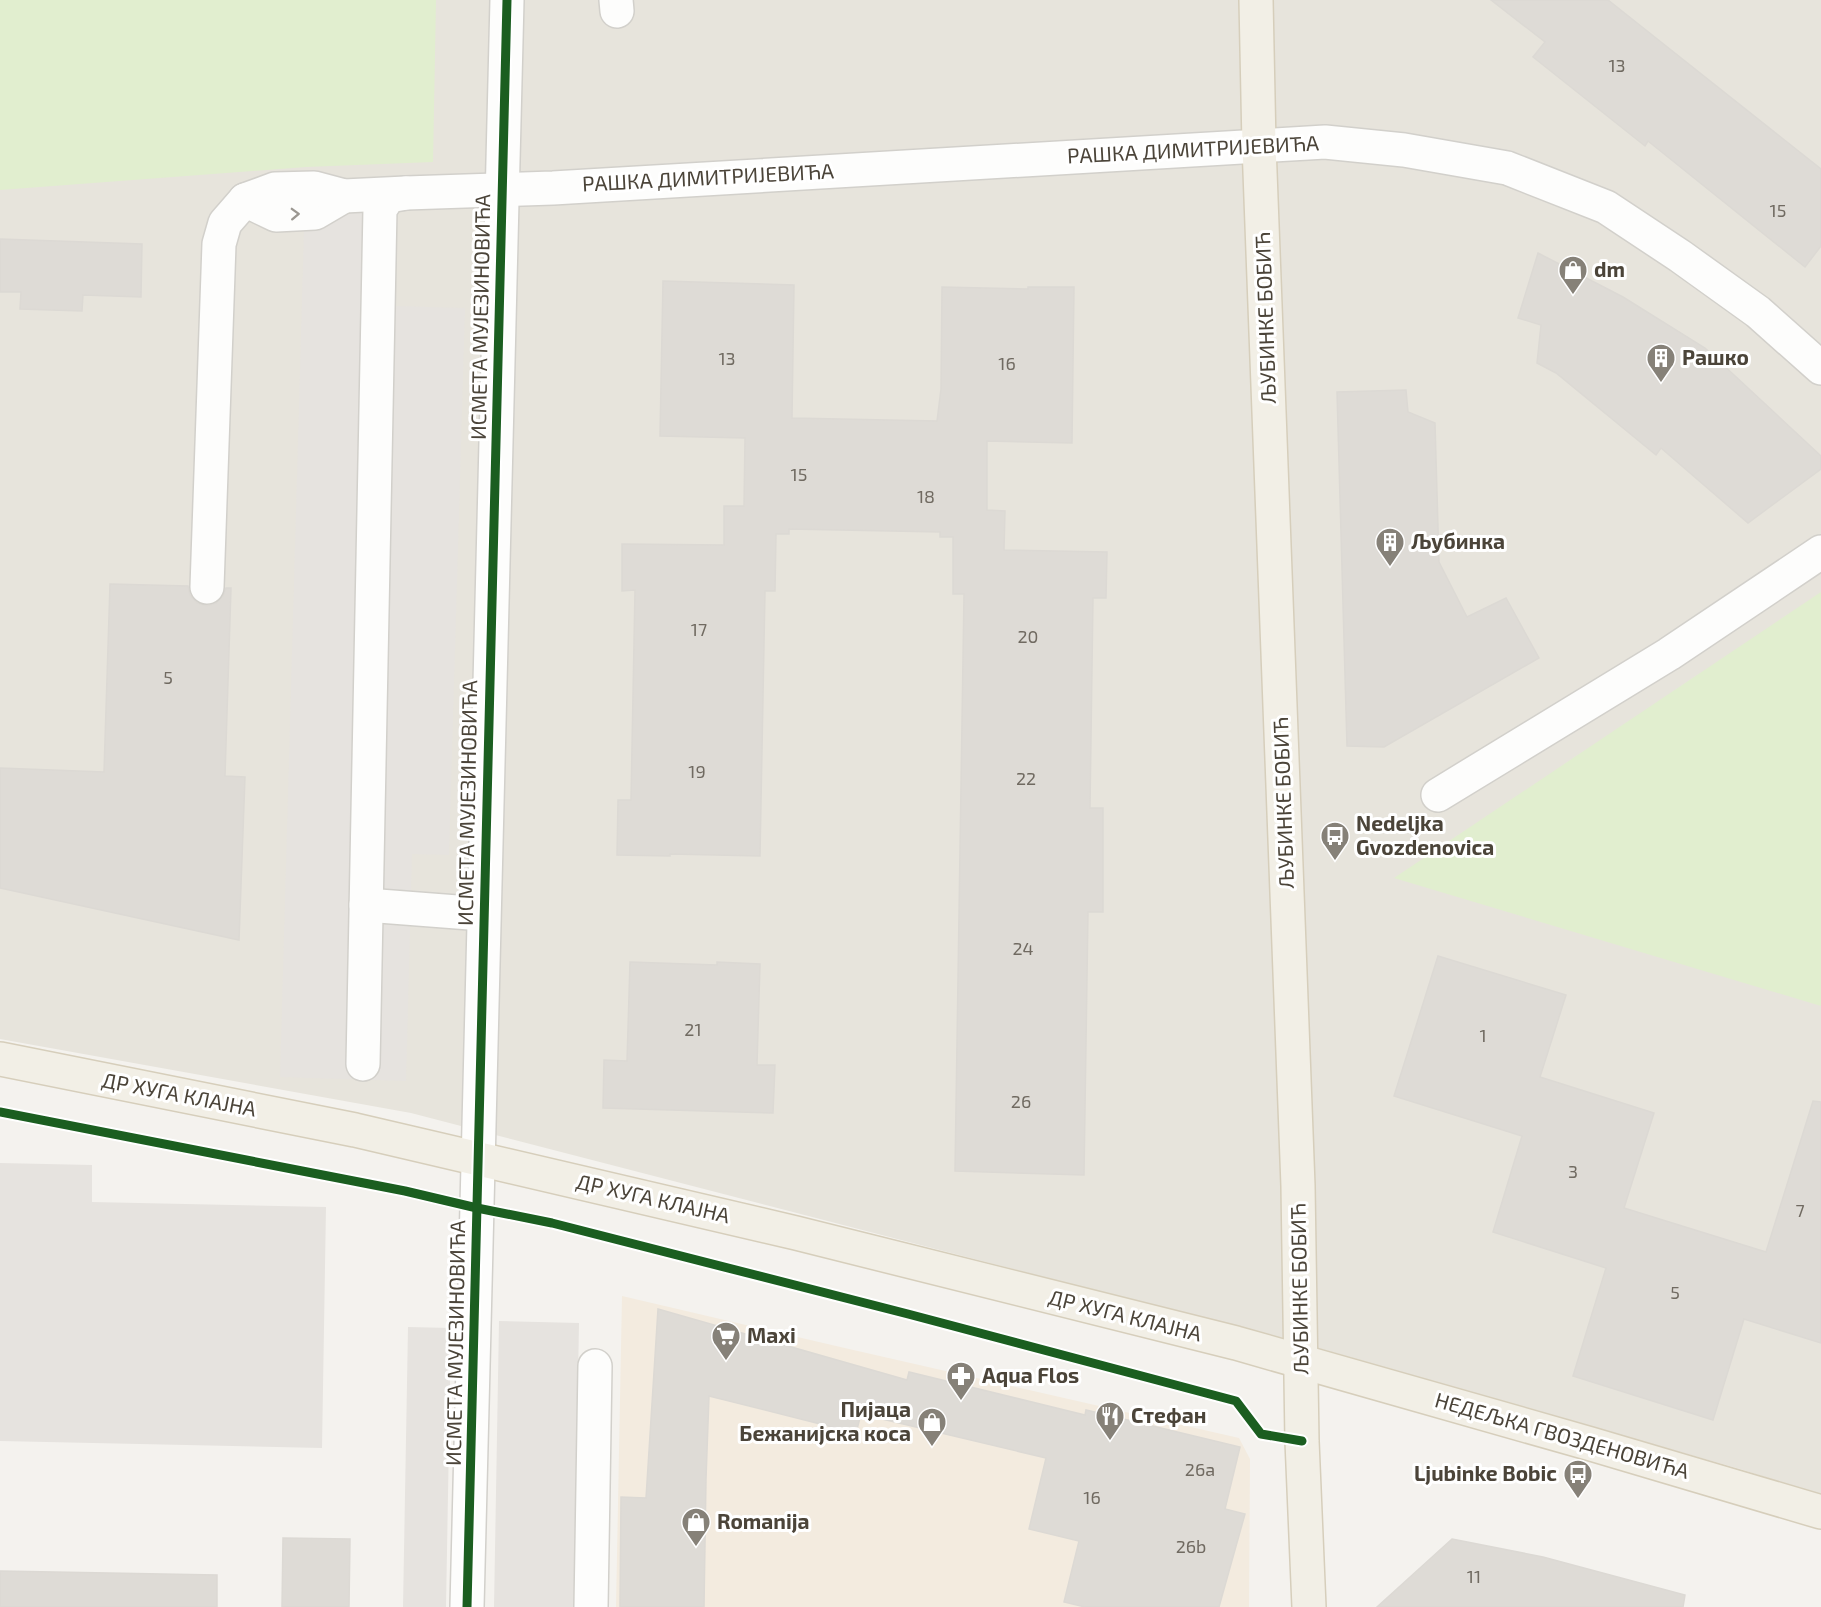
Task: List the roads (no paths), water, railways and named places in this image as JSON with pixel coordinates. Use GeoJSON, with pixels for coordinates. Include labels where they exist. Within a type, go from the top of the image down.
{"type":"FeatureCollection","features":[{"type":"Feature","properties":{"kind":"main road","name":"ЉУБИНКЕ БОБИЋ"},"geometry":{"type":"LineString","coordinates":[[1256,0],[1259,145],[1297,1151],[1303,1452],[1309,1607]]}},
{"type":"Feature","properties":{"kind":"main road","name":"ДР ХУГА КЛАЈНА"},"geometry":{"type":"LineString","coordinates":[[0,1059],[355,1130],[796,1233],[1236,1343],[1302,1363]]}},
{"type":"Feature","properties":{"kind":"main road","name":"НЕДЕЉКА ГВОЗДЕНОВИЋА"},"geometry":{"type":"LineString","coordinates":[[1302,1363],[1602,1447],[1821,1512]]}},
{"type":"Feature","properties":{"kind":"street","name":"ИСМЕТА МУЈЕЗИНОВИЋА"},"geometry":{"type":"LineString","coordinates":[[467,1607],[507,0]]}},
{"type":"Feature","properties":{"kind":"street","name":"РАШКА ДИМИТРИЈЕВИЋА"},"geometry":{"type":"LineString","coordinates":[[207,587],[219,244],[225,223],[245,200],[274,189],[314,188],[344,196],[502,190],[1325,142],[1404,150],[1507,168],[1606,207],[1758,312],[1821,368]]}},
{"type":"Feature","properties":{"kind":"street"},"geometry":{"type":"LineString","coordinates":[[363,1064],[380,209],[389,196],[406,193]]}},
{"type":"Feature","properties":{"kind":"street"},"geometry":{"type":"LineString","coordinates":[[1438,795],[1669,654],[1821,552]]}},
{"type":"Feature","properties":{"kind":"street"},"geometry":{"type":"LineString","coordinates":[[366,905],[483,914]]}},
{"type":"Feature","properties":{"kind":"street"},"geometry":{"type":"LineString","coordinates":[[591,1607],[595,1366]]}},
{"type":"Feature","properties":{"kind":"place","name":"dm"},"geometry":{"type":"Point","coordinates":[1573,296]}},
{"type":"Feature","properties":{"kind":"place","name":"Рашко"},"geometry":{"type":"Point","coordinates":[1661,384]}},
{"type":"Feature","properties":{"kind":"place","name":"Љубинка"},"geometry":{"type":"Point","coordinates":[1390,568]}},
{"type":"Feature","properties":{"kind":"place","name":"Nedeljka Gvozdenovica"},"geometry":{"type":"Point","coordinates":[1335,862]}},
{"type":"Feature","properties":{"kind":"place","name":"Maxi"},"geometry":{"type":"Point","coordinates":[726,1362]}},
{"type":"Feature","properties":{"kind":"place","name":"Aqua Flos"},"geometry":{"type":"Point","coordinates":[961,1402]}},
{"type":"Feature","properties":{"kind":"place","name":"Стефан"},"geometry":{"type":"Point","coordinates":[1110,1442]}},
{"type":"Feature","properties":{"kind":"place","name":"Пијаца Бежанијска коса"},"geometry":{"type":"Point","coordinates":[932,1448]}},
{"type":"Feature","properties":{"kind":"place","name":"Ljubinke Bobic"},"geometry":{"type":"Point","coordinates":[1578,1500]}},
{"type":"Feature","properties":{"kind":"place","name":"Romanija"},"geometry":{"type":"Point","coordinates":[696,1548]}}]}
